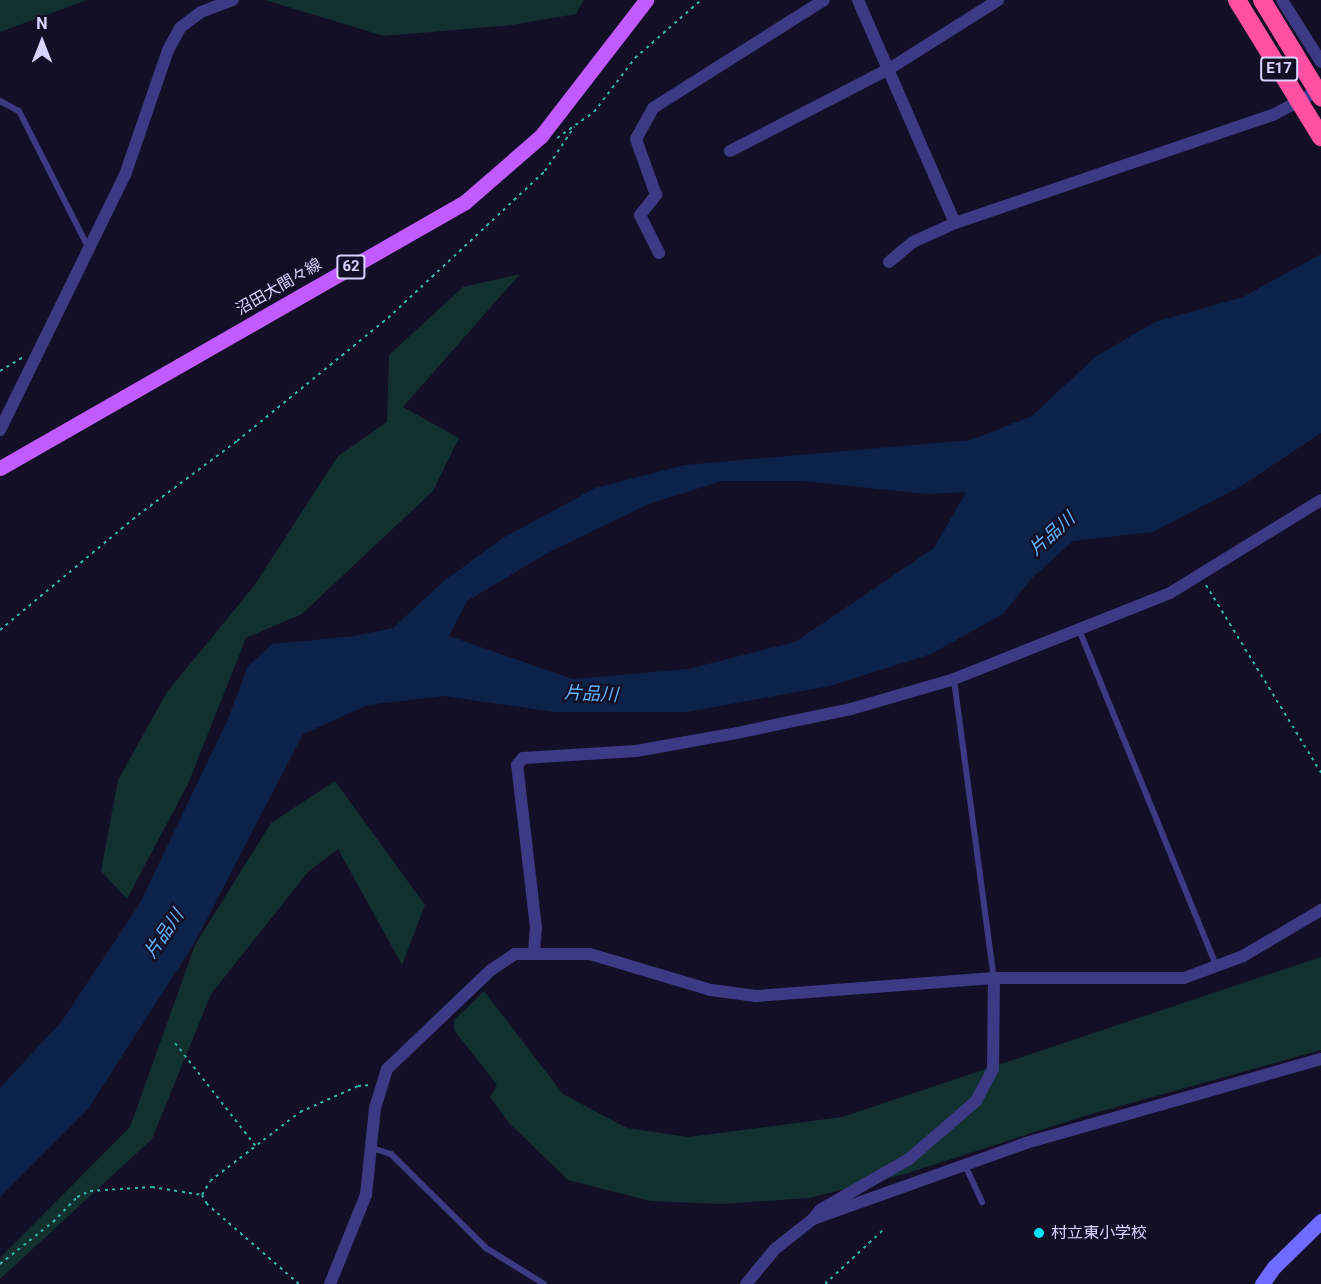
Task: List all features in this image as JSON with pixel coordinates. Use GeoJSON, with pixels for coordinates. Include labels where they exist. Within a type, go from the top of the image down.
{"type":"FeatureCollection","features":[{"type":"Feature","properties":{"kind":"highway","name":"E17"},"geometry":{"type":"LineString","coordinates":[[1237,0],[1321,137]]}},
{"type":"Feature","properties":{"kind":"highway","name":"E17"},"geometry":{"type":"LineString","coordinates":[[1262,0],[1321,98]]}},
{"type":"Feature","properties":{"kind":"main road","name":"沼田大間々線"},"geometry":{"type":"LineString","coordinates":[[0,468],[465,201],[532,144],[575,95],[646,0]]}},
{"type":"Feature","properties":{"kind":"main road"},"geometry":{"type":"LineString","coordinates":[[1262,1284],[1274,1267],[1321,1221]]}},
{"type":"Feature","properties":{"kind":"street"},"geometry":{"type":"LineString","coordinates":[[0,430],[125,175],[168,50],[181,27],[201,12],[233,0]]}},
{"type":"Feature","properties":{"kind":"street"},"geometry":{"type":"LineString","coordinates":[[659,253],[640,215],[656,195],[636,139],[653,108],[824,0]]}},
{"type":"Feature","properties":{"kind":"street"},"geometry":{"type":"LineString","coordinates":[[858,0],[955,223]]}},
{"type":"Feature","properties":{"kind":"street"},"geometry":{"type":"LineString","coordinates":[[730,152],[889,69],[998,0]]}},
{"type":"Feature","properties":{"kind":"street"},"geometry":{"type":"LineString","coordinates":[[1282,0],[1321,62]]}},
{"type":"Feature","properties":{"kind":"street"},"geometry":{"type":"LineString","coordinates":[[889,262],[913,242],[955,223],[1273,114],[1321,89]]}},
{"type":"Feature","properties":{"kind":"street"},"geometry":{"type":"LineString","coordinates":[[534,951],[536,928],[517,765],[523,758],[636,751],[737,733],[851,710],[954,679],[1080,632],[1170,594],[1321,500]]}},
{"type":"Feature","properties":{"kind":"street"},"geometry":{"type":"LineString","coordinates":[[330,1284],[366,1195],[379,1086],[394,1059],[491,970],[515,954],[534,951],[590,954],[711,990],[756,996],[994,978],[1184,978],[1217,968],[1321,910]]}},
{"type":"Feature","properties":{"kind":"street"},"geometry":{"type":"LineString","coordinates":[[746,1284],[775,1249],[813,1219],[820,1210],[909,1159],[976,1101],[993,1069],[994,978]]}},
{"type":"Feature","properties":{"kind":"street"},"geometry":{"type":"LineString","coordinates":[[813,1219],[1026,1143],[1321,1059]]}},
{"type":"Feature","properties":{"kind":"lane"},"geometry":{"type":"LineString","coordinates":[[0,101],[19,111],[88,247]]}},
{"type":"Feature","properties":{"kind":"lane"},"geometry":{"type":"LineString","coordinates":[[1080,632],[1217,968]]}},
{"type":"Feature","properties":{"kind":"lane"},"geometry":{"type":"LineString","coordinates":[[954,679],[994,978]]}},
{"type":"Feature","properties":{"kind":"lane"},"geometry":{"type":"LineString","coordinates":[[372,1148],[392,1154],[486,1248],[544,1284]]}},
{"type":"Feature","properties":{"kind":"lane"},"geometry":{"type":"LineString","coordinates":[[966,1165],[982,1202]]}},
{"type":"Feature","properties":{"kind":"path"},"geometry":{"type":"LineString","coordinates":[[532,144],[542,145],[574,127],[594,112],[635,58],[701,0]]}},
{"type":"Feature","properties":{"kind":"path"},"geometry":{"type":"LineString","coordinates":[[0,630],[138,515],[237,441],[388,318],[545,171],[574,127]]}},
{"type":"Feature","properties":{"kind":"path"},"geometry":{"type":"LineString","coordinates":[[0,371],[28,354],[38,356]]}},
{"type":"Feature","properties":{"kind":"path"},"geometry":{"type":"LineString","coordinates":[[1200,575],[1321,773]]}},
{"type":"Feature","properties":{"kind":"path"},"geometry":{"type":"LineString","coordinates":[[176,1043],[255,1145]]}},
{"type":"Feature","properties":{"kind":"path"},"geometry":{"type":"LineString","coordinates":[[202,1195],[210,1181],[300,1113],[358,1086],[379,1086]]}},
{"type":"Feature","properties":{"kind":"path"},"geometry":{"type":"LineString","coordinates":[[0,1264],[53,1222],[77,1197],[90,1191],[152,1187],[202,1195]]}},
{"type":"Feature","properties":{"kind":"path"},"geometry":{"type":"LineString","coordinates":[[202,1195],[207,1204],[298,1284]]}},
{"type":"Feature","properties":{"kind":"path"},"geometry":{"type":"LineString","coordinates":[[825,1284],[884,1230]]}},
{"type":"Feature","properties":{"kind":"green space"},"geometry":{"type":"Polygon","coordinates":[[[0,0],[87,0],[0,32],[0,0]]]}},
{"type":"Feature","properties":{"kind":"green space"},"geometry":{"type":"Polygon","coordinates":[[[265,0],[584,0],[576,14],[512,25],[384,36],[265,0]]]}},
{"type":"Feature","properties":{"kind":"green space"},"geometry":{"type":"Polygon","coordinates":[[[520,274],[403,407],[459,438],[433,491],[302,614],[246,638],[188,784],[127,899],[101,871],[118,780],[167,692],[254,586],[338,456],[387,422],[389,355],[463,287],[520,274]]]}},
{"type":"Feature","properties":{"kind":"green space"},"geometry":{"type":"Polygon","coordinates":[[[335,781],[425,905],[402,965],[338,849],[308,872],[211,994],[152,1139],[0,1279],[0,1258],[130,1127],[195,945],[271,823],[335,781]]]}},
{"type":"Feature","properties":{"kind":"green space"},"geometry":{"type":"Polygon","coordinates":[[[1321,957],[1321,1050],[1081,1117],[905,1174],[809,1198],[722,1204],[650,1201],[568,1180],[509,1123],[490,1097],[497,1085],[454,1030],[454,1020],[484,991],[563,1094],[627,1128],[688,1137],[842,1117],[1321,957]]]}},
{"type":"Feature","properties":{"kind":"water","name":"片品川"},"geometry":{"type":"Polygon","coordinates":[[[1321,254],[1321,433],[1243,485],[1153,532],[1073,541],[1032,578],[1003,614],[931,654],[830,686],[687,712],[555,712],[443,696],[368,705],[303,734],[195,942],[88,1109],[0,1197],[0,1088],[62,1021],[140,903],[228,719],[248,666],[272,644],[354,636],[393,628],[445,580],[503,538],[595,488],[685,465],[971,440],[1032,416],[1095,357],[1155,322],[1243,297],[1321,254]],[[722,481],[649,504],[549,552],[467,601],[449,636],[573,679],[688,669],[795,642],[934,548],[966,492],[927,494],[803,481],[722,481]]]}},
{"type":"Feature","properties":{"kind":"place","name":"村立東小学校"},"geometry":{"type":"Point","coordinates":[1039,1233]}}]}
